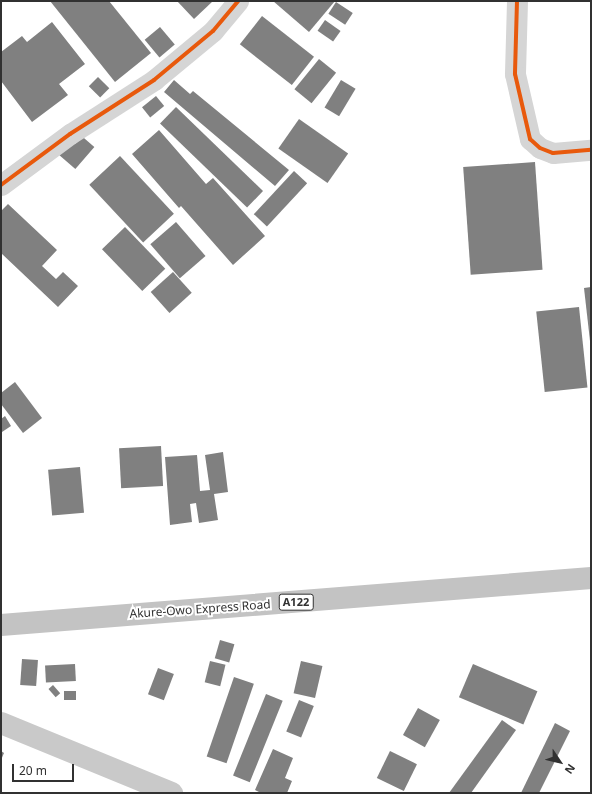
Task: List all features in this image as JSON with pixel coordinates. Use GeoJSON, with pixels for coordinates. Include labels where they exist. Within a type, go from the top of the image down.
{"type":"FeatureCollection","features":[{"type":"Feature","properties":{"kind":"highway","name":"Akure-Owo Express Road"},"geometry":{"type":"LineString","coordinates":[[1,625],[591,578]]}},
{"type":"Feature","properties":{"kind":"main road"},"geometry":{"type":"LineString","coordinates":[[1,723],[172,793]]}},
{"type":"Feature","properties":{"kind":"street"},"geometry":{"type":"LineString","coordinates":[[1,185],[70,134],[154,80],[212,31],[238,1]]}},
{"type":"Feature","properties":{"kind":"street"},"geometry":{"type":"LineString","coordinates":[[517,1],[515,74],[530,139],[540,148],[553,153],[591,150]]}},
{"type":"Feature","properties":{"kind":"building"},"geometry":{"type":"Polygon","coordinates":[[[50,1],[109,1],[151,53],[115,82],[50,1]]]}},
{"type":"Feature","properties":{"kind":"building"},"geometry":{"type":"Polygon","coordinates":[[[177,1],[213,1],[194,19],[177,1]]]}},
{"type":"Feature","properties":{"kind":"building"},"geometry":{"type":"Polygon","coordinates":[[[273,1],[335,1],[309,32],[273,1]]]}},
{"type":"Feature","properties":{"kind":"building"},"geometry":{"type":"Polygon","coordinates":[[[336,2],[353,13],[345,25],[328,14],[336,2]]]}},
{"type":"Feature","properties":{"kind":"building"},"geometry":{"type":"Polygon","coordinates":[[[262,16],[314,57],[292,85],[240,44],[262,16]]]}},
{"type":"Feature","properties":{"kind":"building"},"geometry":{"type":"Polygon","coordinates":[[[325,20],[341,31],[333,42],[318,31],[325,20]]]}},
{"type":"Feature","properties":{"kind":"building"},"geometry":{"type":"Polygon","coordinates":[[[52,22],[85,64],[59,84],[68,95],[32,122],[1,81],[1,52],[22,36],[27,42],[52,22]]]}},
{"type":"Feature","properties":{"kind":"building"},"geometry":{"type":"Polygon","coordinates":[[[160,27],[175,45],[159,57],[145,40],[160,27]]]}},
{"type":"Feature","properties":{"kind":"building"},"geometry":{"type":"Polygon","coordinates":[[[319,59],[336,73],[312,103],[294,89],[319,59]]]}},
{"type":"Feature","properties":{"kind":"building"},"geometry":{"type":"Polygon","coordinates":[[[98,77],[109,88],[100,98],[89,86],[98,77]]]}},
{"type":"Feature","properties":{"kind":"building"},"geometry":{"type":"Polygon","coordinates":[[[174,80],[190,94],[193,91],[289,170],[275,186],[164,92],[174,80]]]}},
{"type":"Feature","properties":{"kind":"building"},"geometry":{"type":"Polygon","coordinates":[[[341,80],[356,89],[339,116],[325,107],[341,80]]]}},
{"type":"Feature","properties":{"kind":"building"},"geometry":{"type":"Polygon","coordinates":[[[156,96],[164,106],[150,117],[142,107],[156,96]]]}},
{"type":"Feature","properties":{"kind":"building"},"geometry":{"type":"Polygon","coordinates":[[[176,107],[263,191],[247,208],[160,124],[176,107]]]}},
{"type":"Feature","properties":{"kind":"building"},"geometry":{"type":"Polygon","coordinates":[[[299,119],[348,153],[328,183],[278,148],[299,119]]]}},
{"type":"Feature","properties":{"kind":"building"},"geometry":{"type":"Polygon","coordinates":[[[159,130],[206,184],[213,178],[265,236],[233,265],[181,206],[179,208],[132,154],[159,130]]]}},
{"type":"Feature","properties":{"kind":"building"},"geometry":{"type":"Polygon","coordinates":[[[77,132],[94,147],[75,169],[58,154],[77,132]]]}},
{"type":"Feature","properties":{"kind":"building"},"geometry":{"type":"Polygon","coordinates":[[[120,156],[174,214],[143,242],[89,185],[120,156]]]}},
{"type":"Feature","properties":{"kind":"building"},"geometry":{"type":"Polygon","coordinates":[[[535,162],[543,270],[471,275],[463,167],[535,162]]]}},
{"type":"Feature","properties":{"kind":"building"},"geometry":{"type":"Polygon","coordinates":[[[294,171],[307,183],[267,226],[254,214],[294,171]]]}},
{"type":"Feature","properties":{"kind":"building"},"geometry":{"type":"Polygon","coordinates":[[[8,204],[57,250],[42,266],[56,279],[63,272],[78,286],[58,307],[1,253],[1,211],[8,204]]]}},
{"type":"Feature","properties":{"kind":"building"},"geometry":{"type":"Polygon","coordinates":[[[176,222],[206,256],[180,278],[150,244],[176,222]]]}},
{"type":"Feature","properties":{"kind":"building"},"geometry":{"type":"Polygon","coordinates":[[[125,227],[165,269],[142,291],[102,249],[125,227]]]}},
{"type":"Feature","properties":{"kind":"building"},"geometry":{"type":"Polygon","coordinates":[[[173,272],[192,293],[169,313],[151,292],[173,272]]]}},
{"type":"Feature","properties":{"kind":"building"},"geometry":{"type":"Polygon","coordinates":[[[591,287],[591,341],[590,341],[584,288],[591,287]]]}},
{"type":"Feature","properties":{"kind":"building"},"geometry":{"type":"Polygon","coordinates":[[[579,307],[587,388],[545,392],[536,311],[579,307]]]}},
{"type":"Feature","properties":{"kind":"building"},"geometry":{"type":"Polygon","coordinates":[[[15,382],[42,418],[23,433],[1,404],[1,393],[15,382]]]}},
{"type":"Feature","properties":{"kind":"building"},"geometry":{"type":"Polygon","coordinates":[[[5,416],[11,426],[2,432],[1,419],[5,416]]]}},
{"type":"Feature","properties":{"kind":"building"},"geometry":{"type":"Polygon","coordinates":[[[161,446],[163,486],[121,488],[119,448],[161,446]]]}},
{"type":"Feature","properties":{"kind":"building"},"geometry":{"type":"Polygon","coordinates":[[[223,452],[228,492],[214,494],[218,520],[199,523],[196,503],[190,504],[192,522],[170,525],[165,457],[197,455],[200,491],[210,490],[205,455],[223,452]]]}},
{"type":"Feature","properties":{"kind":"building"},"geometry":{"type":"Polygon","coordinates":[[[80,467],[84,513],[52,516],[48,470],[80,467]]]}},
{"type":"Feature","properties":{"kind":"building"},"geometry":{"type":"Polygon","coordinates":[[[220,640],[234,644],[229,662],[215,658],[220,640]]]}},
{"type":"Feature","properties":{"kind":"building"},"geometry":{"type":"Polygon","coordinates":[[[22,659],[38,660],[36,686],[20,685],[22,659]]]}},
{"type":"Feature","properties":{"kind":"building"},"geometry":{"type":"Polygon","coordinates":[[[210,661],[226,665],[220,686],[205,682],[210,661]]]}},
{"type":"Feature","properties":{"kind":"building"},"geometry":{"type":"Polygon","coordinates":[[[301,661],[322,666],[315,698],[294,693],[301,661]]]}},
{"type":"Feature","properties":{"kind":"building"},"geometry":{"type":"Polygon","coordinates":[[[75,664],[76,681],[46,683],[45,666],[75,664]]]}},
{"type":"Feature","properties":{"kind":"building"},"geometry":{"type":"Polygon","coordinates":[[[473,664],[537,691],[523,724],[459,697],[473,664]]]}},
{"type":"Feature","properties":{"kind":"building"},"geometry":{"type":"Polygon","coordinates":[[[158,668],[174,674],[164,700],[148,694],[158,668]]]}},
{"type":"Feature","properties":{"kind":"building"},"geometry":{"type":"Polygon","coordinates":[[[234,677],[254,684],[227,763],[207,756],[234,677]]]}},
{"type":"Feature","properties":{"kind":"building"},"geometry":{"type":"Polygon","coordinates":[[[53,685],[60,693],[56,697],[48,689],[53,685]]]}},
{"type":"Feature","properties":{"kind":"building"},"geometry":{"type":"Polygon","coordinates":[[[64,691],[76,691],[76,700],[64,700],[64,691]]]}},
{"type":"Feature","properties":{"kind":"building"},"geometry":{"type":"Polygon","coordinates":[[[266,694],[283,701],[250,782],[233,776],[266,694]]]}},
{"type":"Feature","properties":{"kind":"building"},"geometry":{"type":"Polygon","coordinates":[[[299,700],[314,706],[301,738],[286,732],[299,700]]]}},
{"type":"Feature","properties":{"kind":"building"},"geometry":{"type":"Polygon","coordinates":[[[418,708],[440,720],[425,747],[403,735],[418,708]]]}},
{"type":"Feature","properties":{"kind":"building"},"geometry":{"type":"Polygon","coordinates":[[[502,720],[516,730],[471,793],[449,793],[502,720]]]}},
{"type":"Feature","properties":{"kind":"building"},"geometry":{"type":"Polygon","coordinates":[[[555,723],[570,731],[539,793],[521,793],[555,723]]]}},
{"type":"Feature","properties":{"kind":"building"},"geometry":{"type":"Polygon","coordinates":[[[273,749],[293,758],[285,778],[292,781],[287,793],[261,793],[255,790],[273,749]]]}},
{"type":"Feature","properties":{"kind":"building"},"geometry":{"type":"Polygon","coordinates":[[[1,751],[4,753],[1,760],[1,751]]]}},
{"type":"Feature","properties":{"kind":"building"},"geometry":{"type":"Polygon","coordinates":[[[390,751],[417,764],[404,791],[377,778],[390,751]]]}},
{"type":"Feature","properties":{"kind":"cycle path"},"geometry":{"type":"LineString","coordinates":[[1,185],[70,134],[154,80],[213,31],[238,1]]}},
{"type":"Feature","properties":{"kind":"cycle path"},"geometry":{"type":"LineString","coordinates":[[517,1],[515,74],[530,139],[540,148],[553,153],[591,150]]}}]}
